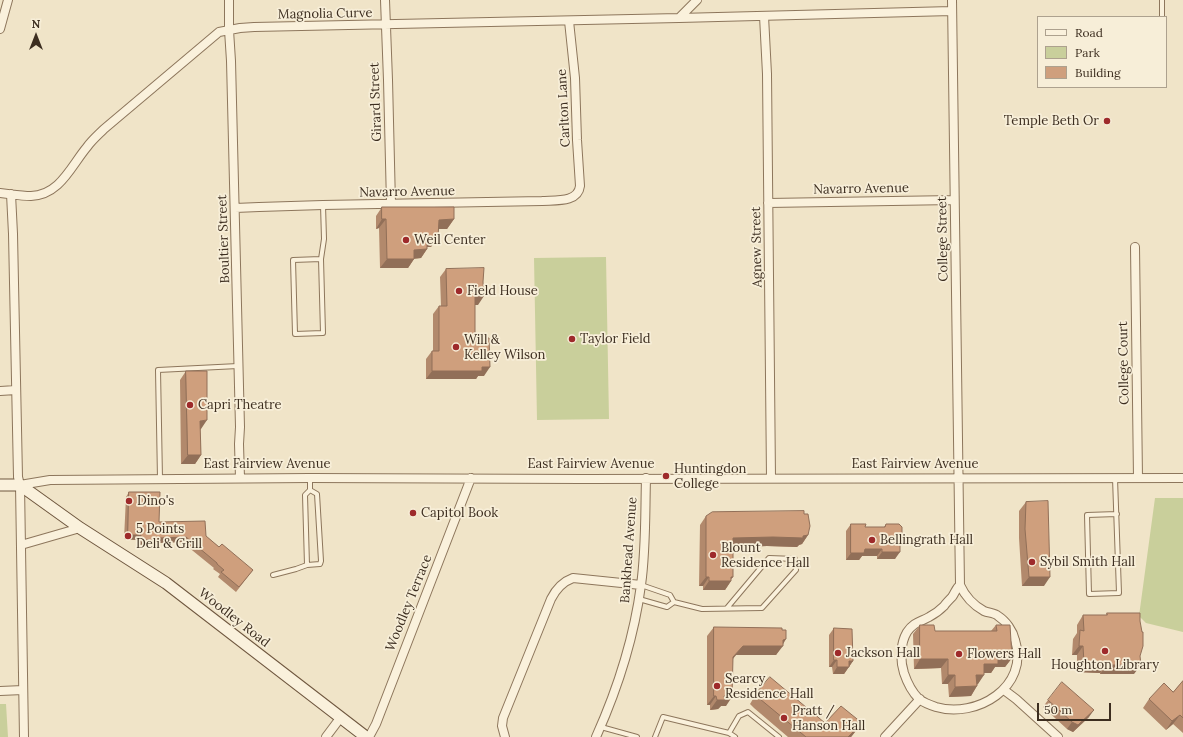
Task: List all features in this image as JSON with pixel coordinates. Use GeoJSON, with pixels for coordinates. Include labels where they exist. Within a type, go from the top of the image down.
{"type":"FeatureCollection","features":[{"type":"Feature","properties":{"kind":"main road","name":"East Fairview Avenue"},"geometry":{"type":"LineString","coordinates":[[0,485],[20,485]]}},
{"type":"Feature","properties":{"kind":"main road","name":"Woodley Road"},"geometry":{"type":"LineString","coordinates":[[20,485],[80,528],[166,583],[366,737]]}},
{"type":"Feature","properties":{"kind":"street"},"geometry":{"type":"LineString","coordinates":[[0,29],[8,0]]}},
{"type":"Feature","properties":{"kind":"street","name":"Boultier Street"},"geometry":{"type":"LineString","coordinates":[[229,0],[235,208],[240,478]]}},
{"type":"Feature","properties":{"kind":"street","name":"Girard Street"},"geometry":{"type":"LineString","coordinates":[[385,0],[391,204]]}},
{"type":"Feature","properties":{"kind":"street"},"geometry":{"type":"LineString","coordinates":[[679,18],[697,0]]}},
{"type":"Feature","properties":{"kind":"street","name":"College Street"},"geometry":{"type":"LineString","coordinates":[[952,0],[960,585]]}},
{"type":"Feature","properties":{"kind":"street","name":"Magnolia Curve"},"geometry":{"type":"LineString","coordinates":[[0,193],[31,196],[40,195],[56,186],[68,174],[88,145],[104,129],[215,35],[219,32],[229,30],[254,27],[569,21],[952,11]]}},
{"type":"Feature","properties":{"kind":"street","name":"Agnew Street"},"geometry":{"type":"LineString","coordinates":[[764,16],[767,74],[771,478]]}},
{"type":"Feature","properties":{"kind":"street","name":"Carlton Lane"},"geometry":{"type":"LineString","coordinates":[[569,21],[575,78],[580,186],[578,194]]}},
{"type":"Feature","properties":{"kind":"street"},"geometry":{"type":"LineString","coordinates":[[11,194],[18,477],[20,485],[24,737]]}},
{"type":"Feature","properties":{"kind":"street","name":"Navarro Avenue"},"geometry":{"type":"LineString","coordinates":[[235,208],[542,201],[570,198],[578,194]]}},
{"type":"Feature","properties":{"kind":"street","name":"Navarro Avenue"},"geometry":{"type":"LineString","coordinates":[[768,203],[954,200]]}},
{"type":"Feature","properties":{"kind":"street","name":"College Court"},"geometry":{"type":"LineString","coordinates":[[1135,247],[1138,478]]}},
{"type":"Feature","properties":{"kind":"street"},"geometry":{"type":"LineString","coordinates":[[0,391],[16,390]]}},
{"type":"Feature","properties":{"kind":"street","name":"East Fairview Avenue"},"geometry":{"type":"LineString","coordinates":[[20,485],[50,480],[240,478],[1183,478]]}},
{"type":"Feature","properties":{"kind":"street","name":"Woodley Terrace"},"geometry":{"type":"LineString","coordinates":[[369,737],[376,724],[471,478]]}},
{"type":"Feature","properties":{"kind":"street","name":"Bankhead Avenue"},"geometry":{"type":"LineString","coordinates":[[596,737],[611,704],[635,621],[641,585],[645,542],[646,478]]}},
{"type":"Feature","properties":{"kind":"street"},"geometry":{"type":"LineString","coordinates":[[21,545],[80,528]]}},
{"type":"Feature","properties":{"kind":"street"},"geometry":{"type":"LineString","coordinates":[[505,737],[502,726],[503,718],[556,590],[565,580],[573,578],[641,585]]}},
{"type":"Feature","properties":{"kind":"street"},"geometry":{"type":"LineString","coordinates":[[960,585],[963,592],[973,603],[985,611],[998,615],[1012,631],[1016,641],[1017,661],[1013,675],[1004,690],[984,704],[963,710],[952,710],[931,705],[920,699],[912,691],[907,680],[901,655],[904,640],[912,626],[918,621],[929,618],[937,612],[952,597],[960,585]]}},
{"type":"Feature","properties":{"kind":"street"},"geometry":{"type":"LineString","coordinates":[[0,690],[23,690]]}},
{"type":"Feature","properties":{"kind":"street"},"geometry":{"type":"LineString","coordinates":[[1004,690],[1058,737]]}},
{"type":"Feature","properties":{"kind":"street"},"geometry":{"type":"LineString","coordinates":[[885,737],[920,699]]}},
{"type":"Feature","properties":{"kind":"street"},"geometry":{"type":"LineString","coordinates":[[326,737],[341,717]]}},
{"type":"Feature","properties":{"kind":"lane"},"geometry":{"type":"LineString","coordinates":[[1162,0],[1162,16]]}},
{"type":"Feature","properties":{"kind":"lane"},"geometry":{"type":"LineString","coordinates":[[321,259],[293,260],[295,334],[323,333],[321,259],[324,239],[323,205]]}},
{"type":"Feature","properties":{"kind":"lane"},"geometry":{"type":"LineString","coordinates":[[160,479],[158,370],[238,366]]}},
{"type":"Feature","properties":{"kind":"lane"},"geometry":{"type":"LineString","coordinates":[[307,565],[305,495],[310,490],[310,478]]}},
{"type":"Feature","properties":{"kind":"lane"},"geometry":{"type":"LineString","coordinates":[[1115,478],[1119,593],[1089,594],[1087,515],[1116,514]]}},
{"type":"Feature","properties":{"kind":"lane"},"geometry":{"type":"LineString","coordinates":[[273,575],[307,565],[320,564],[316,494],[310,490]]}},
{"type":"Feature","properties":{"kind":"lane"},"geometry":{"type":"LineString","coordinates":[[639,599],[666,607],[674,602],[702,609],[762,608],[796,570],[795,558],[769,558],[727,608]]}},
{"type":"Feature","properties":{"kind":"lane"},"geometry":{"type":"LineString","coordinates":[[641,585],[670,595],[674,602]]}},
{"type":"Feature","properties":{"kind":"lane"},"geometry":{"type":"LineString","coordinates":[[729,733],[739,716],[748,712],[779,737]]}},
{"type":"Feature","properties":{"kind":"lane"},"geometry":{"type":"LineString","coordinates":[[655,737],[663,717],[729,733],[735,737]]}},
{"type":"Feature","properties":{"kind":"lane"},"geometry":{"type":"LineString","coordinates":[[601,727],[637,737]]}},
{"type":"Feature","properties":{"kind":"green space","name":"Taylor Field"},"geometry":{"type":"Polygon","coordinates":[[[606,257],[609,419],[537,420],[534,258],[606,257]]]}},
{"type":"Feature","properties":{"kind":"green space"},"geometry":{"type":"Polygon","coordinates":[[[1155,498],[1183,498],[1183,632],[1146,623],[1139,616],[1155,498]]]}},
{"type":"Feature","properties":{"kind":"green space"},"geometry":{"type":"Polygon","coordinates":[[[0,704],[6,704],[8,737],[0,737],[0,704]]]}},
{"type":"Feature","properties":{"kind":"building","name":"Weil Center"},"geometry":{"type":"Polygon","coordinates":[[[382,207],[454,207],[454,219],[439,220],[438,237],[427,238],[427,249],[414,250],[414,259],[387,259],[386,219],[382,219],[382,207]]]}},
{"type":"Feature","properties":{"kind":"building"},"geometry":{"type":"Polygon","coordinates":[[[484,268],[484,296],[475,296],[475,335],[480,334],[480,338],[489,338],[490,367],[482,367],[482,371],[432,371],[432,351],[439,351],[439,306],[447,306],[446,269],[484,268]]]}},
{"type":"Feature","properties":{"kind":"building"},"geometry":{"type":"Polygon","coordinates":[[[186,371],[207,371],[207,420],[200,421],[201,455],[188,455],[186,371]]]}},
{"type":"Feature","properties":{"kind":"building"},"geometry":{"type":"Polygon","coordinates":[[[129,492],[160,492],[159,522],[205,521],[206,536],[219,547],[222,544],[253,570],[239,587],[221,572],[224,570],[217,563],[186,537],[159,538],[159,540],[140,540],[141,535],[128,535],[129,492]]]}},
{"type":"Feature","properties":{"kind":"building","name":"Sybil Smith Hall"},"geometry":{"type":"Polygon","coordinates":[[[1048,501],[1050,577],[1029,577],[1025,529],[1026,502],[1048,501]]]}},
{"type":"Feature","properties":{"kind":"building","name":"Blount Residence Hall"},"geometry":{"type":"Polygon","coordinates":[[[804,511],[804,514],[808,514],[810,526],[808,535],[803,536],[803,538],[733,538],[733,577],[731,577],[731,581],[709,581],[709,577],[706,577],[706,516],[712,512],[804,511]]]}},
{"type":"Feature","properties":{"kind":"building","name":"Bellingrath Hall"},"geometry":{"type":"Polygon","coordinates":[[[851,524],[866,524],[865,527],[885,527],[886,524],[899,524],[902,527],[900,552],[882,552],[882,549],[865,549],[864,553],[851,553],[851,524]]]}},
{"type":"Feature","properties":{"kind":"building","name":"Houghton Library"},"geometry":{"type":"Polygon","coordinates":[[[1107,613],[1140,613],[1140,621],[1143,632],[1143,646],[1140,656],[1141,665],[1084,663],[1083,646],[1079,646],[1080,630],[1084,631],[1083,615],[1107,615],[1107,613]]]}},
{"type":"Feature","properties":{"kind":"building","name":"Flowers Hall"},"geometry":{"type":"Polygon","coordinates":[[[920,625],[934,625],[935,631],[997,631],[996,625],[1010,625],[1012,658],[998,658],[998,664],[984,664],[984,675],[976,675],[977,686],[955,687],[955,675],[948,675],[948,659],[920,659],[920,625]]]}},
{"type":"Feature","properties":{"kind":"building"},"geometry":{"type":"Polygon","coordinates":[[[714,627],[782,628],[782,630],[786,630],[786,639],[783,640],[783,646],[743,646],[733,657],[732,697],[724,696],[725,700],[717,700],[716,696],[714,696],[714,627]]]}},
{"type":"Feature","properties":{"kind":"building","name":"Jackson Hall"},"geometry":{"type":"Polygon","coordinates":[[[834,628],[852,629],[853,661],[849,661],[849,667],[837,667],[837,660],[834,660],[834,628]]]}},
{"type":"Feature","properties":{"kind":"building"},"geometry":{"type":"Polygon","coordinates":[[[770,677],[825,723],[841,706],[862,723],[848,737],[806,737],[756,694],[770,677]]]}},
{"type":"Feature","properties":{"kind":"building"},"geometry":{"type":"Polygon","coordinates":[[[1183,681],[1183,718],[1180,715],[1172,721],[1149,699],[1164,683],[1173,692],[1183,681]]]}},
{"type":"Feature","properties":{"kind":"building"},"geometry":{"type":"Polygon","coordinates":[[[1062,682],[1094,710],[1078,725],[1072,722],[1048,700],[1062,682]]]}},
{"type":"Feature","properties":{"kind":"place","name":"Temple Beth Or"},"geometry":{"type":"Point","coordinates":[1107,121]}},
{"type":"Feature","properties":{"kind":"place","name":"Weil Center"},"geometry":{"type":"Point","coordinates":[406,240]}},
{"type":"Feature","properties":{"kind":"place","name":"Field House"},"geometry":{"type":"Point","coordinates":[459,291]}},
{"type":"Feature","properties":{"kind":"place","name":"Taylor Field"},"geometry":{"type":"Point","coordinates":[572,339]}},
{"type":"Feature","properties":{"kind":"place","name":"Will & Kelley Wilson"},"geometry":{"type":"Point","coordinates":[456,347]}},
{"type":"Feature","properties":{"kind":"place","name":"Capri Theatre"},"geometry":{"type":"Point","coordinates":[190,405]}},
{"type":"Feature","properties":{"kind":"place","name":"Huntingdon College"},"geometry":{"type":"Point","coordinates":[666,476]}},
{"type":"Feature","properties":{"kind":"place","name":"Dino's"},"geometry":{"type":"Point","coordinates":[129,501]}},
{"type":"Feature","properties":{"kind":"place","name":"Capitol Book"},"geometry":{"type":"Point","coordinates":[413,513]}},
{"type":"Feature","properties":{"kind":"place","name":"5 Points Deli & Grill"},"geometry":{"type":"Point","coordinates":[128,536]}},
{"type":"Feature","properties":{"kind":"place","name":"Bellingrath Hall"},"geometry":{"type":"Point","coordinates":[872,540]}},
{"type":"Feature","properties":{"kind":"place","name":"Blount Residence Hall"},"geometry":{"type":"Point","coordinates":[713,555]}},
{"type":"Feature","properties":{"kind":"place","name":"Sybil Smith Hall"},"geometry":{"type":"Point","coordinates":[1032,562]}},
{"type":"Feature","properties":{"kind":"place","name":"Houghton Library"},"geometry":{"type":"Point","coordinates":[1105,651]}},
{"type":"Feature","properties":{"kind":"place","name":"Jackson Hall"},"geometry":{"type":"Point","coordinates":[838,653]}},
{"type":"Feature","properties":{"kind":"place","name":"Flowers Hall"},"geometry":{"type":"Point","coordinates":[959,654]}},
{"type":"Feature","properties":{"kind":"place","name":"Searcy Residence Hall"},"geometry":{"type":"Point","coordinates":[717,686]}},
{"type":"Feature","properties":{"kind":"place","name":"Pratt / Hanson Hall"},"geometry":{"type":"Point","coordinates":[784,718]}}]}
